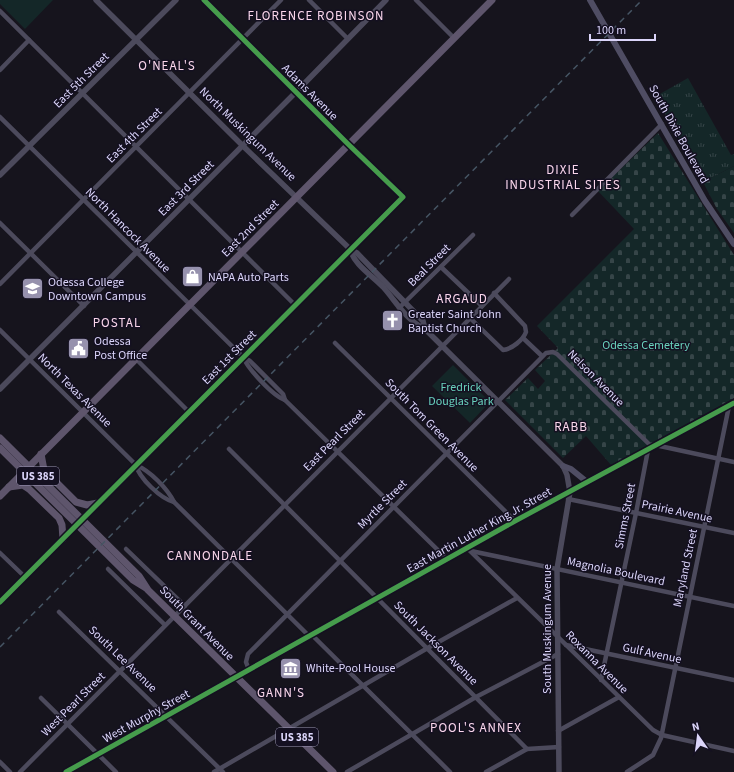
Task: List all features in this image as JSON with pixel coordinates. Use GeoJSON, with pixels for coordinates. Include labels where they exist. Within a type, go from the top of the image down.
{"type":"FeatureCollection","features":[{"type":"Feature","properties":{"kind":"main road","name":"East 2nd Street"},"geometry":{"type":"LineString","coordinates":[[0,496],[135,358],[492,0]]}},
{"type":"Feature","properties":{"kind":"main road","name":"South Dixie Boulevard"},"geometry":{"type":"LineString","coordinates":[[590,0],[705,201],[734,244]]}},
{"type":"Feature","properties":{"kind":"main road","name":"US 385"},"geometry":{"type":"LineString","coordinates":[[0,438],[26,469]]}},
{"type":"Feature","properties":{"kind":"main road","name":"US 385"},"geometry":{"type":"LineString","coordinates":[[0,448],[26,469]]}},
{"type":"Feature","properties":{"kind":"main road"},"geometry":{"type":"LineString","coordinates":[[41,454],[44,470],[76,502],[87,505],[98,503]]}},
{"type":"Feature","properties":{"kind":"main road"},"geometry":{"type":"LineString","coordinates":[[563,466],[571,469],[587,482]]}},
{"type":"Feature","properties":{"kind":"main road","name":"South Grant Avenue"},"geometry":{"type":"LineString","coordinates":[[26,469],[78,521],[133,580],[148,590],[333,772]]}},
{"type":"Feature","properties":{"kind":"main road"},"geometry":{"type":"LineString","coordinates":[[9,487],[23,485],[60,518],[63,539]]}},
{"type":"Feature","properties":{"kind":"street","name":"North Muskingum Avenue"},"geometry":{"type":"LineString","coordinates":[[96,0],[243,146],[350,249],[357,253],[372,272]]}},
{"type":"Feature","properties":{"kind":"street","name":"East 5th Street"},"geometry":{"type":"LineString","coordinates":[[0,175],[30,147],[176,0]]}},
{"type":"Feature","properties":{"kind":"street","name":"Adams Avenue"},"geometry":{"type":"LineString","coordinates":[[204,0],[403,197]]}},
{"type":"Feature","properties":{"kind":"street","name":"East 4th Street"},"geometry":{"type":"LineString","coordinates":[[0,284],[281,0]]}},
{"type":"Feature","properties":{"kind":"street"},"geometry":{"type":"LineString","coordinates":[[309,0],[348,39]]}},
{"type":"Feature","properties":{"kind":"street","name":"East 3rd Street"},"geometry":{"type":"LineString","coordinates":[[0,390],[190,200],[386,0]]}},
{"type":"Feature","properties":{"kind":"street"},"geometry":{"type":"LineString","coordinates":[[416,0],[454,38]]}},
{"type":"Feature","properties":{"kind":"street"},"geometry":{"type":"LineString","coordinates":[[0,11],[295,305]]}},
{"type":"Feature","properties":{"kind":"street"},"geometry":{"type":"LineString","coordinates":[[0,70],[30,40]]}},
{"type":"Feature","properties":{"kind":"street","name":"North Hancock Avenue"},"geometry":{"type":"LineString","coordinates":[[0,117],[243,357],[246,365],[263,382],[280,398],[286,400],[447,559]]}},
{"type":"Feature","properties":{"kind":"street"},"geometry":{"type":"LineString","coordinates":[[572,215],[662,124]]}},
{"type":"Feature","properties":{"kind":"street","name":"East 1st Street"},"geometry":{"type":"LineString","coordinates":[[0,602],[403,197]]}},
{"type":"Feature","properties":{"kind":"street"},"geometry":{"type":"LineString","coordinates":[[0,223],[84,306]]}},
{"type":"Feature","properties":{"kind":"street","name":"Beal Street"},"geometry":{"type":"LineString","coordinates":[[399,308],[473,235]]}},
{"type":"Feature","properties":{"kind":"street"},"geometry":{"type":"LineString","coordinates":[[441,267],[482,306]]}},
{"type":"Feature","properties":{"kind":"street","name":"South Muskingum Avenue"},"geometry":{"type":"LineString","coordinates":[[372,272],[423,321],[425,329]]}},
{"type":"Feature","properties":{"kind":"street","name":"South Muskingum Avenue"},"geometry":{"type":"LineString","coordinates":[[372,272],[399,308],[417,325],[425,329],[443,345],[563,466],[567,476],[570,492],[557,569],[559,772]]}},
{"type":"Feature","properties":{"kind":"street","name":"East Pearl Street"},"geometry":{"type":"LineString","coordinates":[[174,616],[509,279]]}},
{"type":"Feature","properties":{"kind":"street"},"geometry":{"type":"LineString","coordinates":[[470,318],[504,350],[509,349],[523,338],[526,332],[525,326],[494,293]]}},
{"type":"Feature","properties":{"kind":"street","name":"North Texas Avenue"},"geometry":{"type":"LineString","coordinates":[[0,330],[136,465],[138,473],[166,500],[174,502],[287,614],[363,685],[450,772]]}},
{"type":"Feature","properties":{"kind":"street"},"geometry":{"type":"LineString","coordinates":[[523,338],[542,356]]}},
{"type":"Feature","properties":{"kind":"street","name":"South Tom Green Avenue"},"geometry":{"type":"LineString","coordinates":[[335,342],[515,521]]}},
{"type":"Feature","properties":{"kind":"street","name":"Nelson Avenue"},"geometry":{"type":"LineString","coordinates":[[542,356],[550,352],[557,354],[652,447]]}},
{"type":"Feature","properties":{"kind":"street","name":"Myrtle Street"},"geometry":{"type":"LineString","coordinates":[[249,670],[246,662],[248,654],[542,356]]}},
{"type":"Feature","properties":{"kind":"street"},"geometry":{"type":"LineString","coordinates":[[135,358],[189,412]]}},
{"type":"Feature","properties":{"kind":"street","name":"East Martin Luther King Jr. Street"},"geometry":{"type":"LineString","coordinates":[[236,677],[447,559],[469,549],[515,521],[731,404]]}},
{"type":"Feature","properties":{"kind":"street","name":"Maryland Street"},"geometry":{"type":"LineString","coordinates":[[627,772],[653,755],[662,734],[718,458],[731,404]]}},
{"type":"Feature","properties":{"kind":"street"},"geometry":{"type":"LineString","coordinates":[[652,447],[734,462]]}},
{"type":"Feature","properties":{"kind":"street","name":"Simms Street"},"geometry":{"type":"LineString","coordinates":[[601,680],[636,513],[652,447]]}},
{"type":"Feature","properties":{"kind":"street","name":"South Jackson Avenue"},"geometry":{"type":"LineString","coordinates":[[229,449],[527,749]]}},
{"type":"Feature","properties":{"kind":"street","name":"Prairie Avenue"},"geometry":{"type":"LineString","coordinates":[[568,499],[734,533]]}},
{"type":"Feature","properties":{"kind":"street"},"geometry":{"type":"LineString","coordinates":[[126,549],[185,606]]}},
{"type":"Feature","properties":{"kind":"street","name":"Magnolia Boulevard"},"geometry":{"type":"LineString","coordinates":[[469,549],[734,606]]}},
{"type":"Feature","properties":{"kind":"street","name":"Roxanna Avenue"},"geometry":{"type":"LineString","coordinates":[[469,549],[648,726],[662,734],[734,751]]}},
{"type":"Feature","properties":{"kind":"street"},"geometry":{"type":"LineString","coordinates":[[0,553],[25,577]]}},
{"type":"Feature","properties":{"kind":"street"},"geometry":{"type":"LineString","coordinates":[[108,569],[165,625]]}},
{"type":"Feature","properties":{"kind":"street"},"geometry":{"type":"LineString","coordinates":[[214,772],[222,770],[426,648],[517,598]]}},
{"type":"Feature","properties":{"kind":"street","name":"South Lee Avenue"},"geometry":{"type":"LineString","coordinates":[[59,612],[222,770]]}},
{"type":"Feature","properties":{"kind":"street","name":"West Pearl Street"},"geometry":{"type":"LineString","coordinates":[[20,772],[174,616]]}},
{"type":"Feature","properties":{"kind":"street","name":"Gulf Avenue"},"geometry":{"type":"LineString","coordinates":[[566,645],[734,680]]}},
{"type":"Feature","properties":{"kind":"street"},"geometry":{"type":"LineString","coordinates":[[347,772],[476,697],[558,654]]}},
{"type":"Feature","properties":{"kind":"street","name":"West Murphy Street"},"geometry":{"type":"LineString","coordinates":[[66,772],[236,677]]}},
{"type":"Feature","properties":{"kind":"street"},"geometry":{"type":"LineString","coordinates":[[558,731],[619,697]]}},
{"type":"Feature","properties":{"kind":"street"},"geometry":{"type":"LineString","coordinates":[[41,698],[116,772]]}},
{"type":"Feature","properties":{"kind":"street"},"geometry":{"type":"LineString","coordinates":[[486,772],[527,749],[558,747]]}},
{"type":"Feature","properties":{"kind":"street"},"geometry":{"type":"LineString","coordinates":[[0,762],[10,772]]}},
{"type":"Feature","properties":{"kind":"green space"},"geometry":{"type":"Polygon","coordinates":[[[0,0],[53,0],[25,29],[0,4],[0,0]]]}},
{"type":"Feature","properties":{"kind":"green space"},"geometry":{"type":"Polygon","coordinates":[[[688,78],[731,155],[734,154],[734,166],[703,182],[657,99],[658,95],[688,78]]]}},
{"type":"Feature","properties":{"kind":"green space","name":"Odessa Cemetery"},"geometry":{"type":"Polygon","coordinates":[[[658,133],[734,255],[734,398],[611,465],[586,436],[563,458],[505,400],[528,378],[538,389],[545,381],[535,370],[558,348],[537,326],[634,229],[598,191],[658,133]]]}},
{"type":"Feature","properties":{"kind":"green space"},"geometry":{"type":"Polygon","coordinates":[[[734,166],[734,233],[717,209],[703,182],[734,166]]]}},
{"type":"Feature","properties":{"kind":"green space","name":"Fredrick Douglas Park"},"geometry":{"type":"Polygon","coordinates":[[[453,365],[490,402],[470,423],[432,386],[453,365]]]}},
{"type":"Feature","properties":{"kind":"railway"},"geometry":{"type":"LineString","coordinates":[[0,647],[642,0]]}},
{"type":"Feature","properties":{"kind":"cycle path"},"geometry":{"type":"LineString","coordinates":[[0,602],[403,197],[204,0]]}},
{"type":"Feature","properties":{"kind":"cycle path"},"geometry":{"type":"LineString","coordinates":[[66,772],[515,521],[734,403]]}},
{"type":"Feature","properties":{"kind":"place","name":"NAPA Auto Parts"},"geometry":{"type":"Point","coordinates":[193,277]}},
{"type":"Feature","properties":{"kind":"place","name":"Odessa College Downtown Campus"},"geometry":{"type":"Point","coordinates":[32,289]}},
{"type":"Feature","properties":{"kind":"place","name":"Greater Saint John Baptist Church"},"geometry":{"type":"Point","coordinates":[393,321]}},
{"type":"Feature","properties":{"kind":"place","name":"Odessa Post Office"},"geometry":{"type":"Point","coordinates":[79,348]}},
{"type":"Feature","properties":{"kind":"place","name":"White-Pool House"},"geometry":{"type":"Point","coordinates":[290,668]}},
{"type":"Feature","properties":{"kind":"district","name":"FLORENCE ROBINSON"},"geometry":{"type":"Point","coordinates":[316,15]}},
{"type":"Feature","properties":{"kind":"district","name":"O'NEAL'S"},"geometry":{"type":"Point","coordinates":[167,65]}},
{"type":"Feature","properties":{"kind":"district","name":"DIXIE INDUSTRIAL SITES"},"geometry":{"type":"Point","coordinates":[563,176]}},
{"type":"Feature","properties":{"kind":"district","name":"ARGAUD"},"geometry":{"type":"Point","coordinates":[462,298]}},
{"type":"Feature","properties":{"kind":"district","name":"POSTAL"},"geometry":{"type":"Point","coordinates":[117,322]}},
{"type":"Feature","properties":{"kind":"district","name":"RABB"},"geometry":{"type":"Point","coordinates":[571,426]}},
{"type":"Feature","properties":{"kind":"district","name":"CANNONDALE"},"geometry":{"type":"Point","coordinates":[210,555]}},
{"type":"Feature","properties":{"kind":"district","name":"GANN'S"},"geometry":{"type":"Point","coordinates":[281,692]}},
{"type":"Feature","properties":{"kind":"district","name":"POOL'S ANNEX"},"geometry":{"type":"Point","coordinates":[476,727]}}]}
